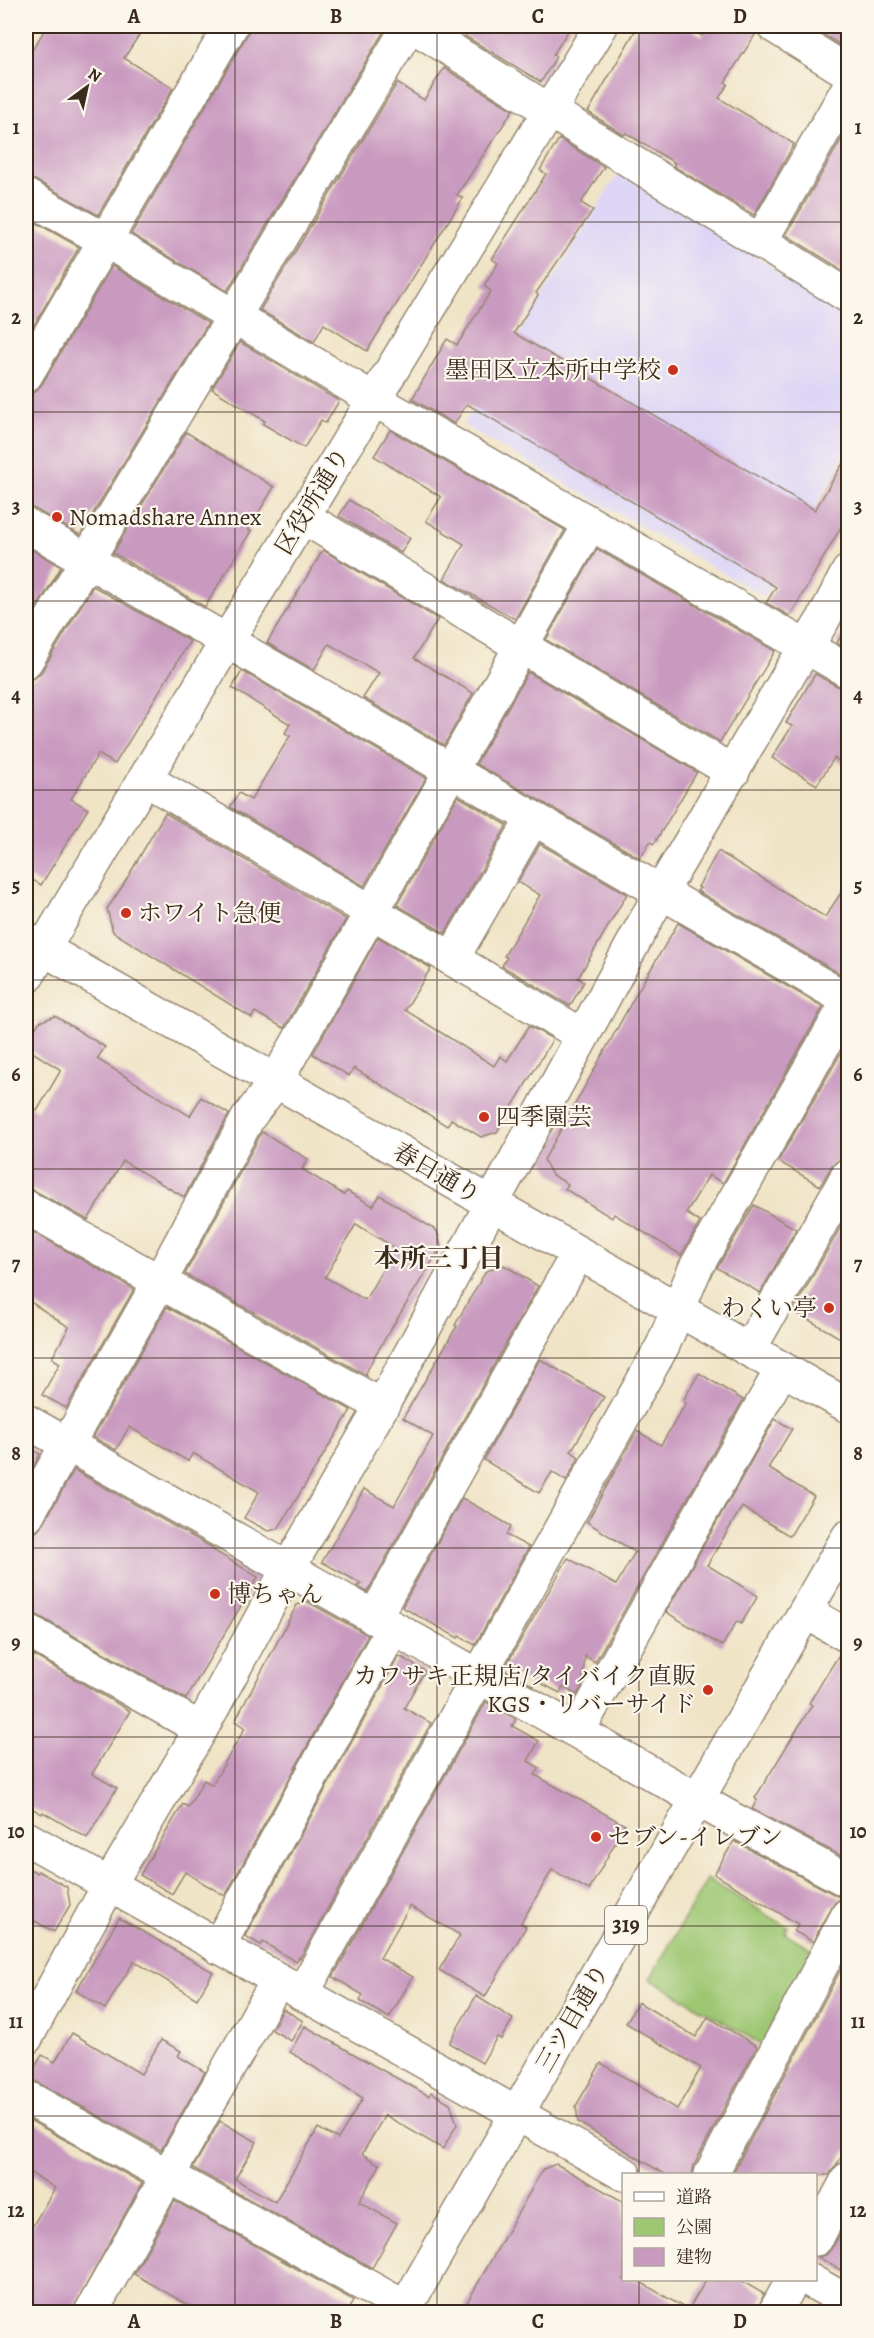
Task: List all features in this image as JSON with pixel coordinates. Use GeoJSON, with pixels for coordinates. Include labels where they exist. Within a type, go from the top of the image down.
{"type":"FeatureCollection","features":[{"type":"Feature","properties":{"kind":"street"},"geometry":{"type":"LineString","coordinates":[[26,375],[231,26]]}},
{"type":"Feature","properties":{"kind":"street"},"geometry":{"type":"LineString","coordinates":[[26,661],[409,26]]}},
{"type":"Feature","properties":{"kind":"street"},"geometry":{"type":"LineString","coordinates":[[413,26],[849,296]]}},
{"type":"Feature","properties":{"kind":"street","name":"区役所通り"},"geometry":{"type":"LineString","coordinates":[[26,978],[34,944],[145,779],[601,26]]}},
{"type":"Feature","properties":{"kind":"street"},"geometry":{"type":"LineString","coordinates":[[774,26],[849,72]]}},
{"type":"Feature","properties":{"kind":"street"},"geometry":{"type":"LineString","coordinates":[[760,242],[849,88]]}},
{"type":"Feature","properties":{"kind":"street"},"geometry":{"type":"LineString","coordinates":[[26,196],[234,315],[375,400],[849,671]]}},
{"type":"Feature","properties":{"kind":"street"},"geometry":{"type":"LineString","coordinates":[[303,516],[733,772]]}},
{"type":"Feature","properties":{"kind":"street"},"geometry":{"type":"LineString","coordinates":[[26,1517],[249,1118],[276,1081],[590,524]]}},
{"type":"Feature","properties":{"kind":"street"},"geometry":{"type":"LineString","coordinates":[[26,525],[849,1001],[695,1269],[663,1345],[480,1678],[290,1987],[168,2176],[91,2313]]}},
{"type":"Feature","properties":{"kind":"street"},"geometry":{"type":"LineString","coordinates":[[26,2037],[109,1886],[201,1729],[288,1569],[382,1406],[661,892],[849,572]]}},
{"type":"Feature","properties":{"kind":"street"},"geometry":{"type":"LineString","coordinates":[[145,779],[582,1035]]}},
{"type":"Feature","properties":{"kind":"street"},"geometry":{"type":"LineString","coordinates":[[452,959],[533,818]]}},
{"type":"Feature","properties":{"kind":"street","name":"春日通り"},"geometry":{"type":"LineString","coordinates":[[34,944],[849,1406]]}},
{"type":"Feature","properties":{"kind":"street"},"geometry":{"type":"LineString","coordinates":[[749,1350],[849,1175]]}},
{"type":"Feature","properties":{"kind":"street"},"geometry":{"type":"LineString","coordinates":[[26,1207],[382,1406]]}},
{"type":"Feature","properties":{"kind":"street"},"geometry":{"type":"LineString","coordinates":[[218,1947],[383,1623],[578,1253]]}},
{"type":"Feature","properties":{"kind":"street"},"geometry":{"type":"LineString","coordinates":[[578,1731],[782,1368]]}},
{"type":"Feature","properties":{"kind":"street"},"geometry":{"type":"LineString","coordinates":[[26,1421],[734,1820],[849,1881]]}},
{"type":"Feature","properties":{"kind":"street","name":"三ツ目通り"},"geometry":{"type":"LineString","coordinates":[[405,2310],[849,1537]]}},
{"type":"Feature","properties":{"kind":"street"},"geometry":{"type":"LineString","coordinates":[[806,1612],[849,1636]]}},
{"type":"Feature","properties":{"kind":"street"},"geometry":{"type":"LineString","coordinates":[[26,1630],[201,1729]]}},
{"type":"Feature","properties":{"kind":"street"},"geometry":{"type":"LineString","coordinates":[[26,1838],[622,2174]]}},
{"type":"Feature","properties":{"kind":"street"},"geometry":{"type":"LineString","coordinates":[[712,2173],[849,1915]]}},
{"type":"Feature","properties":{"kind":"street"},"geometry":{"type":"LineString","coordinates":[[26,2097],[405,2310]]}},
{"type":"Feature","properties":{"kind":"street"},"geometry":{"type":"LineString","coordinates":[[817,2237],[849,2179]]}},
{"type":"Feature","properties":{"kind":"street"},"geometry":{"type":"LineString","coordinates":[[775,2313],[792,2281]]}},
{"type":"Feature","properties":{"kind":"street"},"geometry":{"type":"LineString","coordinates":[[811,2281],[849,2302]]}},
{"type":"Feature","properties":{"kind":"shaded area","name":"墨田区立本所中学校"},"geometry":{"type":"Polygon","coordinates":[[[619,172],[848,314],[848,448],[765,597],[463,425],[619,172]]]}},
{"type":"Feature","properties":{"kind":"green space"},"geometry":{"type":"Polygon","coordinates":[[[707,1879],[788,1927],[785,1933],[822,1955],[771,2050],[650,1979],[707,1879]]]}},
{"type":"Feature","properties":{"kind":"building"},"geometry":{"type":"Polygon","coordinates":[[[47,26],[145,26],[124,58],[173,88],[98,215],[26,177],[26,60],[47,26]]]}},
{"type":"Feature","properties":{"kind":"building"},"geometry":{"type":"Polygon","coordinates":[[[251,26],[387,26],[227,291],[131,234],[251,26]]]}},
{"type":"Feature","properties":{"kind":"building"},"geometry":{"type":"Polygon","coordinates":[[[471,26],[571,26],[553,55],[556,57],[541,82],[465,36],[471,26]]]}},
{"type":"Feature","properties":{"kind":"building"},"geometry":{"type":"Polygon","coordinates":[[[638,26],[686,26],[702,36],[708,26],[755,26],[757,32],[725,82],[728,84],[719,98],[794,144],[754,215],[673,166],[675,163],[588,112],[638,26]]]}},
{"type":"Feature","properties":{"kind":"building"},"geometry":{"type":"Polygon","coordinates":[[[809,26],[849,26],[849,50],[809,26]]]}},
{"type":"Feature","properties":{"kind":"building"},"geometry":{"type":"Polygon","coordinates":[[[444,68],[513,110],[457,195],[463,198],[367,351],[324,324],[314,342],[260,310],[397,83],[424,100],[444,68]]]}},
{"type":"Feature","properties":{"kind":"building"},"geometry":{"type":"Polygon","coordinates":[[[849,126],[849,274],[786,235],[849,126]]]}},
{"type":"Feature","properties":{"kind":"building"},"geometry":{"type":"Polygon","coordinates":[[[559,139],[604,167],[581,203],[593,210],[536,293],[538,295],[514,333],[815,510],[849,453],[849,513],[790,616],[766,603],[776,587],[467,404],[454,424],[412,399],[447,339],[457,345],[491,291],[484,286],[498,263],[492,259],[546,174],[540,170],[559,139]]]}},
{"type":"Feature","properties":{"kind":"building"},"geometry":{"type":"Polygon","coordinates":[[[26,217],[79,247],[26,339],[26,217]]]}},
{"type":"Feature","properties":{"kind":"building"},"geometry":{"type":"Polygon","coordinates":[[[112,266],[208,323],[80,535],[26,506],[26,394],[35,392],[42,384],[112,266]]]}},
{"type":"Feature","properties":{"kind":"building"},"geometry":{"type":"Polygon","coordinates":[[[240,342],[339,401],[326,423],[321,420],[304,448],[263,424],[265,421],[212,389],[240,342]]]}},
{"type":"Feature","properties":{"kind":"building"},"geometry":{"type":"Polygon","coordinates":[[[390,430],[565,530],[515,619],[444,579],[464,544],[426,521],[441,497],[374,456],[390,430]]]}},
{"type":"Feature","properties":{"kind":"building"},"geometry":{"type":"Polygon","coordinates":[[[186,432],[274,487],[248,530],[251,531],[205,607],[113,553],[186,432]]]}},
{"type":"Feature","properties":{"kind":"building"},"geometry":{"type":"Polygon","coordinates":[[[349,500],[410,538],[401,553],[339,516],[349,500]]]}},
{"type":"Feature","properties":{"kind":"building"},"geometry":{"type":"Polygon","coordinates":[[[26,546],[61,567],[26,626],[26,546]]]}},
{"type":"Feature","properties":{"kind":"building"},"geometry":{"type":"Polygon","coordinates":[[[597,549],[775,651],[720,742],[546,640],[597,549]]]}},
{"type":"Feature","properties":{"kind":"building"},"geometry":{"type":"Polygon","coordinates":[[[323,550],[438,619],[414,658],[473,693],[444,745],[363,698],[379,673],[329,644],[314,670],[267,643],[323,550]]]}},
{"type":"Feature","properties":{"kind":"building"},"geometry":{"type":"Polygon","coordinates":[[[93,586],[190,641],[115,764],[98,754],[71,799],[88,809],[41,885],[26,876],[26,680],[35,678],[42,671],[93,586]]]}},
{"type":"Feature","properties":{"kind":"building"},"geometry":{"type":"Polygon","coordinates":[[[849,623],[849,650],[837,643],[849,623]]]}},
{"type":"Feature","properties":{"kind":"building"},"geometry":{"type":"Polygon","coordinates":[[[242,671],[426,778],[364,886],[230,807],[239,793],[251,800],[290,736],[285,733],[290,724],[232,688],[242,671]]]}},
{"type":"Feature","properties":{"kind":"building"},"geometry":{"type":"Polygon","coordinates":[[[528,672],[697,772],[654,844],[650,842],[640,858],[476,764],[528,672]]]}},
{"type":"Feature","properties":{"kind":"building"},"geometry":{"type":"Polygon","coordinates":[[[815,674],[849,690],[849,767],[834,758],[817,785],[772,758],[792,726],[786,723],[815,674]]]}},
{"type":"Feature","properties":{"kind":"building"},"geometry":{"type":"Polygon","coordinates":[[[458,796],[507,825],[445,933],[397,905],[458,796]]]}},
{"type":"Feature","properties":{"kind":"building"},"geometry":{"type":"Polygon","coordinates":[[[165,813],[346,919],[284,1028],[255,1012],[252,1018],[113,932],[107,909],[165,813]]]}},
{"type":"Feature","properties":{"kind":"building"},"geometry":{"type":"Polygon","coordinates":[[[540,844],[627,894],[578,978],[584,982],[570,1006],[502,966],[507,957],[504,956],[540,895],[518,882],[540,844]]]}},
{"type":"Feature","properties":{"kind":"building"},"geometry":{"type":"Polygon","coordinates":[[[718,851],[825,917],[849,881],[849,979],[697,891],[718,851]]]}},
{"type":"Feature","properties":{"kind":"building"},"geometry":{"type":"Polygon","coordinates":[[[678,923],[823,1007],[723,1183],[709,1175],[686,1213],[700,1222],[681,1255],[614,1214],[612,1218],[565,1189],[568,1184],[552,1175],[544,1160],[678,923]]]}},
{"type":"Feature","properties":{"kind":"building"},"geometry":{"type":"Polygon","coordinates":[[[378,937],[431,968],[405,1010],[494,1066],[500,1056],[507,1061],[529,1026],[553,1039],[497,1132],[481,1137],[451,1119],[447,1126],[354,1068],[349,1076],[313,1054],[378,937]]]}},
{"type":"Feature","properties":{"kind":"building"},"geometry":{"type":"Polygon","coordinates":[[[55,1016],[105,1047],[97,1059],[190,1116],[201,1097],[229,1114],[184,1197],[123,1161],[88,1220],[26,1188],[26,1104],[37,1111],[61,1070],[26,1048],[26,1044],[39,1022],[55,1016]]]}},
{"type":"Feature","properties":{"kind":"building"},"geometry":{"type":"Polygon","coordinates":[[[849,1039],[849,1154],[832,1165],[820,1186],[778,1161],[849,1039]]]}},
{"type":"Feature","properties":{"kind":"building"},"geometry":{"type":"Polygon","coordinates":[[[262,1132],[308,1159],[302,1169],[344,1195],[347,1191],[373,1206],[380,1195],[437,1231],[441,1247],[375,1355],[366,1373],[367,1376],[185,1274],[262,1132]],[[356,1224],[325,1277],[365,1300],[395,1248],[356,1224]]]}},
{"type":"Feature","properties":{"kind":"building"},"geometry":{"type":"Polygon","coordinates":[[[754,1205],[796,1229],[760,1293],[717,1268],[754,1205]]]}},
{"type":"Feature","properties":{"kind":"building"},"geometry":{"type":"Polygon","coordinates":[[[849,1212],[849,1343],[793,1311],[849,1212]]]}},
{"type":"Feature","properties":{"kind":"building"},"geometry":{"type":"Polygon","coordinates":[[[26,1228],[134,1289],[66,1408],[42,1395],[60,1363],[52,1358],[69,1327],[26,1299],[26,1228]]]}},
{"type":"Feature","properties":{"kind":"building"},"geometry":{"type":"Polygon","coordinates":[[[504,1265],[538,1286],[367,1592],[357,1586],[362,1584],[322,1562],[364,1489],[394,1506],[433,1436],[403,1418],[486,1271],[504,1265]]]}},
{"type":"Feature","properties":{"kind":"building"},"geometry":{"type":"Polygon","coordinates":[[[167,1307],[351,1410],[278,1529],[268,1531],[244,1518],[259,1492],[193,1453],[188,1461],[129,1427],[116,1450],[93,1437],[167,1307]]]}},
{"type":"Feature","properties":{"kind":"building"},"geometry":{"type":"Polygon","coordinates":[[[540,1359],[604,1397],[571,1451],[579,1457],[566,1481],[552,1472],[539,1493],[484,1460],[540,1359]]]}},
{"type":"Feature","properties":{"kind":"building"},"geometry":{"type":"Polygon","coordinates":[[[699,1373],[743,1400],[595,1662],[585,1656],[582,1686],[577,1695],[563,1687],[560,1693],[537,1681],[534,1686],[504,1669],[568,1558],[616,1585],[635,1552],[587,1522],[637,1431],[661,1445],[686,1403],[683,1401],[699,1373]]]}},
{"type":"Feature","properties":{"kind":"building"},"geometry":{"type":"Polygon","coordinates":[[[775,1419],[792,1429],[768,1468],[814,1496],[790,1536],[742,1507],[707,1565],[758,1596],[741,1624],[737,1621],[722,1646],[666,1612],[775,1419]]]}},
{"type":"Feature","properties":{"kind":"building"},"geometry":{"type":"Polygon","coordinates":[[[26,1446],[40,1454],[26,1480],[26,1446]]]}},
{"type":"Feature","properties":{"kind":"building"},"geometry":{"type":"Polygon","coordinates":[[[74,1470],[211,1547],[258,1577],[186,1699],[26,1611],[26,1536],[35,1533],[42,1526],[74,1470]]]}},
{"type":"Feature","properties":{"kind":"building"},"geometry":{"type":"Polygon","coordinates":[[[462,1498],[511,1526],[506,1535],[529,1547],[475,1645],[402,1607],[462,1498]]]}},
{"type":"Feature","properties":{"kind":"building"},"geometry":{"type":"Polygon","coordinates":[[[308,1602],[368,1635],[225,1896],[185,1872],[172,1894],[140,1875],[183,1804],[188,1807],[204,1780],[212,1785],[245,1728],[235,1721],[297,1605],[308,1602]]]}},
{"type":"Feature","properties":{"kind":"building"},"geometry":{"type":"Polygon","coordinates":[[[26,1651],[130,1711],[92,1774],[117,1788],[87,1838],[43,1812],[42,1814],[26,1805],[26,1651]]]}},
{"type":"Feature","properties":{"kind":"building"},"geometry":{"type":"Polygon","coordinates":[[[840,1653],[849,1655],[849,1860],[752,1809],[757,1800],[755,1798],[812,1705],[809,1703],[840,1653]]]}},
{"type":"Feature","properties":{"kind":"building"},"geometry":{"type":"Polygon","coordinates":[[[399,1656],[425,1671],[404,1708],[431,1723],[296,1962],[263,1942],[261,1945],[245,1936],[399,1656]]]}},
{"type":"Feature","properties":{"kind":"building"},"geometry":{"type":"Polygon","coordinates":[[[486,1702],[516,1719],[512,1726],[539,1741],[528,1761],[540,1768],[535,1775],[625,1825],[589,1890],[552,1870],[521,1923],[526,1927],[485,1997],[439,1970],[460,1935],[410,1906],[380,1958],[413,1977],[389,2018],[360,2001],[363,1995],[333,1977],[486,1702]]]}},
{"type":"Feature","properties":{"kind":"building"},"geometry":{"type":"Polygon","coordinates":[[[734,1841],[841,1898],[831,1906],[813,1942],[794,1931],[798,1924],[714,1874],[734,1841]]]}},
{"type":"Feature","properties":{"kind":"building"},"geometry":{"type":"Polygon","coordinates":[[[26,1867],[67,1887],[70,1905],[54,1932],[26,1916],[26,1867]]]}},
{"type":"Feature","properties":{"kind":"building"},"geometry":{"type":"Polygon","coordinates":[[[119,1918],[213,1972],[197,1999],[134,1961],[105,2009],[76,1991],[119,1918]]]}},
{"type":"Feature","properties":{"kind":"building"},"geometry":{"type":"Polygon","coordinates":[[[849,1954],[849,2147],[829,2175],[733,2173],[849,1954]]]}},
{"type":"Feature","properties":{"kind":"building"},"geometry":{"type":"Polygon","coordinates":[[[476,1996],[513,2019],[501,2039],[497,2037],[482,2063],[449,2043],[476,1996]]]}},
{"type":"Feature","properties":{"kind":"building"},"geometry":{"type":"Polygon","coordinates":[[[638,2002],[696,2037],[708,2017],[757,2046],[694,2165],[692,2173],[663,2173],[578,2122],[576,2106],[601,2063],[677,2109],[701,2068],[626,2023],[638,2002]]]}},
{"type":"Feature","properties":{"kind":"building"},"geometry":{"type":"Polygon","coordinates":[[[283,2009],[303,2021],[291,2041],[272,2030],[283,2009]]]}},
{"type":"Feature","properties":{"kind":"building"},"geometry":{"type":"Polygon","coordinates":[[[305,2026],[429,2096],[431,2092],[450,2103],[457,2124],[443,2149],[385,2115],[362,2154],[380,2165],[359,2202],[397,2223],[372,2268],[193,2168],[220,2121],[257,2142],[235,2179],[275,2202],[318,2128],[338,2139],[363,2098],[290,2052],[305,2026]]]}},
{"type":"Feature","properties":{"kind":"building"},"geometry":{"type":"Polygon","coordinates":[[[72,2033],[141,2074],[161,2040],[181,2051],[178,2056],[205,2072],[161,2150],[28,2079],[42,2055],[55,2062],[72,2033]]]}},
{"type":"Feature","properties":{"kind":"building"},"geometry":{"type":"Polygon","coordinates":[[[26,2118],[142,2183],[71,2313],[42,2313],[26,2303],[26,2237],[55,2188],[26,2170],[26,2118]]]}},
{"type":"Feature","properties":{"kind":"building"},"geometry":{"type":"Polygon","coordinates":[[[556,2164],[622,2201],[622,2281],[639,2281],[688,2310],[705,2281],[742,2281],[764,2294],[756,2313],[461,2313],[543,2169],[556,2164]]]}},
{"type":"Feature","properties":{"kind":"building"},"geometry":{"type":"Polygon","coordinates":[[[175,2201],[353,2300],[347,2313],[202,2313],[134,2274],[175,2201]]]}},
{"type":"Feature","properties":{"kind":"building"},"geometry":{"type":"Polygon","coordinates":[[[849,2218],[849,2275],[818,2257],[826,2255],[832,2248],[849,2218]]]}},
{"type":"Feature","properties":{"kind":"place","name":"墨田区立本所中学校"},"geometry":{"type":"Point","coordinates":[673,370]}},
{"type":"Feature","properties":{"kind":"place","name":"Nomadshare Annex"},"geometry":{"type":"Point","coordinates":[57,517]}},
{"type":"Feature","properties":{"kind":"place","name":"ホワイト急便"},"geometry":{"type":"Point","coordinates":[126,913]}},
{"type":"Feature","properties":{"kind":"place","name":"四季園芸"},"geometry":{"type":"Point","coordinates":[484,1117]}},
{"type":"Feature","properties":{"kind":"place","name":"わくい亭"},"geometry":{"type":"Point","coordinates":[829,1308]}},
{"type":"Feature","properties":{"kind":"place","name":"博ちゃん"},"geometry":{"type":"Point","coordinates":[215,1594]}},
{"type":"Feature","properties":{"kind":"place","name":"カワサキ正規店/タイバイク直販 KGS・リバーサイド"},"geometry":{"type":"Point","coordinates":[708,1690]}},
{"type":"Feature","properties":{"kind":"place","name":"セブン-イレブン"},"geometry":{"type":"Point","coordinates":[596,1837]}},
{"type":"Feature","properties":{"kind":"district","name":"本所三丁目"},"geometry":{"type":"Point","coordinates":[439,1258]}}]}
